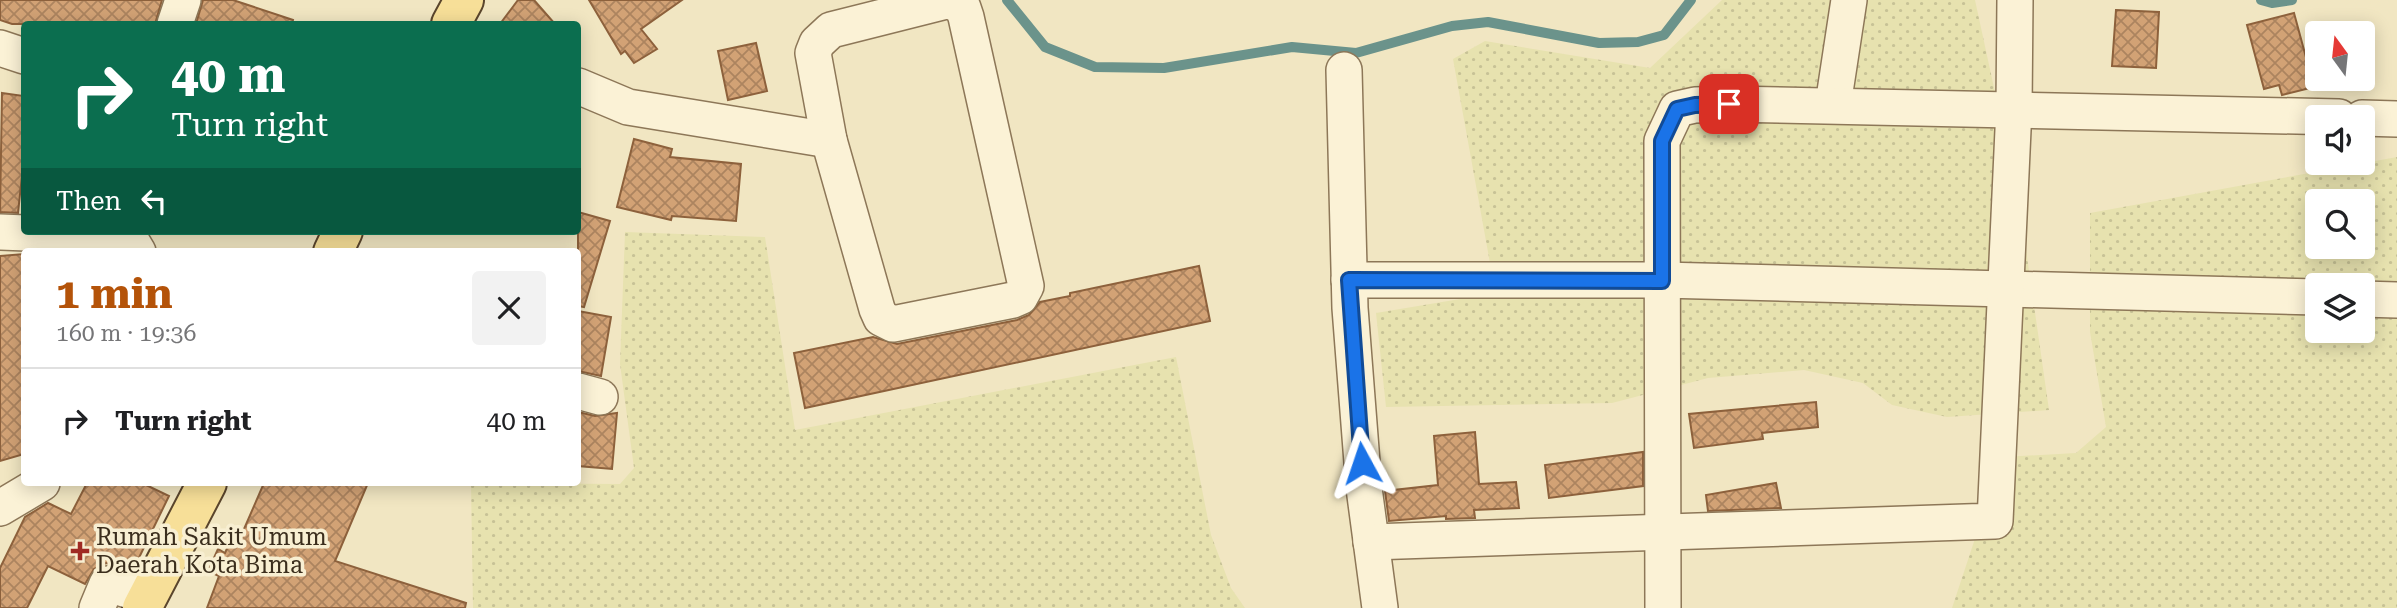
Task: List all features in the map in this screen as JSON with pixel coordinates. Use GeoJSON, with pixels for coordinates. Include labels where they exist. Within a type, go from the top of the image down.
{"type":"FeatureCollection","features":[{"type":"Feature","properties":{"kind":"main road"},"geometry":{"type":"LineString","coordinates":[[453,21],[464,0]]}},
{"type":"Feature","properties":{"kind":"main road"},"geometry":{"type":"LineString","coordinates":[[145,602],[205,486]]}},
{"type":"Feature","properties":{"kind":"street"},"geometry":{"type":"LineString","coordinates":[[177,21],[183,0]]}},
{"type":"Feature","properties":{"kind":"street"},"geometry":{"type":"LineString","coordinates":[[950,0],[963,8],[1025,292],[1020,297],[893,324],[884,321],[877,309],[829,140],[813,53],[817,43],[858,11],[950,0]]}},
{"type":"Feature","properties":{"kind":"street"},"geometry":{"type":"LineString","coordinates":[[1833,106],[1849,0]]}},
{"type":"Feature","properties":{"kind":"street"},"geometry":{"type":"LineString","coordinates":[[1371,542],[1995,521],[2014,108],[2015,0]]}},
{"type":"Feature","properties":{"kind":"street"},"geometry":{"type":"LineString","coordinates":[[0,48],[21,55]]}},
{"type":"Feature","properties":{"kind":"street"},"geometry":{"type":"LineString","coordinates":[[1344,70],[1349,280],[1364,488],[1380,608]]}},
{"type":"Feature","properties":{"kind":"street"},"geometry":{"type":"LineString","coordinates":[[581,87],[628,107],[829,140]]}},
{"type":"Feature","properties":{"kind":"street"},"geometry":{"type":"LineString","coordinates":[[1663,608],[1662,141],[1677,109],[1695,105],[2014,108],[2305,116]]}},
{"type":"Feature","properties":{"kind":"street"},"geometry":{"type":"LineString","coordinates":[[2375,118],[2397,119]]}},
{"type":"Feature","properties":{"kind":"street"},"geometry":{"type":"LineString","coordinates":[[0,232],[21,233]]}},
{"type":"Feature","properties":{"kind":"street"},"geometry":{"type":"LineString","coordinates":[[88,235],[129,237],[136,248]]}},
{"type":"Feature","properties":{"kind":"street"},"geometry":{"type":"LineString","coordinates":[[1349,280],[1662,281],[2305,298]]}},
{"type":"Feature","properties":{"kind":"street"},"geometry":{"type":"LineString","coordinates":[[2375,299],[2397,300]]}},
{"type":"Feature","properties":{"kind":"street"},"geometry":{"type":"LineString","coordinates":[[0,508],[37,486]]}},
{"type":"Feature","properties":{"kind":"street"},"geometry":{"type":"LineString","coordinates":[[97,608],[107,584],[145,602]]}},
{"type":"Feature","properties":{"kind":"shaded area"},"geometry":{"type":"Polygon","coordinates":[[[1722,0],[1975,0],[2020,208],[2049,410],[1947,417],[1892,405],[1863,383],[1804,370],[1708,378],[1612,403],[1386,407],[1376,313],[1466,298],[1490,263],[1453,59],[1485,41],[1650,68],[1722,0]]]}},
{"type":"Feature","properties":{"kind":"shaded area"},"geometry":{"type":"Polygon","coordinates":[[[2397,157],[2397,608],[1952,608],[2002,457],[2076,453],[2106,427],[2090,332],[2090,213],[2305,174],[2375,175],[2375,161],[2397,157]]]}},
{"type":"Feature","properties":{"kind":"shaded area"},"geometry":{"type":"Polygon","coordinates":[[[625,232],[765,237],[795,430],[1176,357],[1211,535],[1231,588],[1245,608],[473,608],[471,486],[620,484],[634,468],[620,364],[625,232]]]}},
{"type":"Feature","properties":{"kind":"building"},"geometry":{"type":"Polygon","coordinates":[[[0,0],[162,0],[156,21],[21,21],[21,24],[12,24],[0,20],[0,0]]]}},
{"type":"Feature","properties":{"kind":"building"},"geometry":{"type":"Polygon","coordinates":[[[203,0],[233,0],[293,20],[293,21],[197,21],[203,0]]]}},
{"type":"Feature","properties":{"kind":"building"},"geometry":{"type":"Polygon","coordinates":[[[518,0],[534,0],[552,21],[502,21],[518,0]]]}},
{"type":"Feature","properties":{"kind":"building"},"geometry":{"type":"Polygon","coordinates":[[[589,0],[682,0],[641,29],[657,49],[634,63],[625,51],[621,54],[589,0]]]}},
{"type":"Feature","properties":{"kind":"building"},"geometry":{"type":"Polygon","coordinates":[[[2116,10],[2159,12],[2156,68],[2112,66],[2116,10]]]}},
{"type":"Feature","properties":{"kind":"building"},"geometry":{"type":"Polygon","coordinates":[[[2294,13],[2305,54],[2305,89],[2282,95],[2279,85],[2264,89],[2247,25],[2294,13]]]}},
{"type":"Feature","properties":{"kind":"building"},"geometry":{"type":"Polygon","coordinates":[[[756,43],[767,91],[728,100],[718,51],[756,43]]]}},
{"type":"Feature","properties":{"kind":"building"},"geometry":{"type":"Polygon","coordinates":[[[2,93],[21,96],[21,185],[18,213],[0,212],[2,93]]]}},
{"type":"Feature","properties":{"kind":"building"},"geometry":{"type":"Polygon","coordinates":[[[634,139],[672,149],[670,157],[741,164],[736,221],[672,216],[671,220],[617,207],[634,139]]]}},
{"type":"Feature","properties":{"kind":"building"},"geometry":{"type":"Polygon","coordinates":[[[581,213],[610,221],[584,307],[581,306],[581,248],[578,248],[581,213]]]}},
{"type":"Feature","properties":{"kind":"building"},"geometry":{"type":"Polygon","coordinates":[[[21,254],[21,455],[0,461],[0,256],[21,254]]]}},
{"type":"Feature","properties":{"kind":"building"},"geometry":{"type":"Polygon","coordinates":[[[1199,266],[1210,321],[805,408],[794,353],[873,337],[897,344],[1017,320],[1029,315],[1040,302],[1070,296],[1070,293],[1199,266]]]}},
{"type":"Feature","properties":{"kind":"building"},"geometry":{"type":"Polygon","coordinates":[[[581,312],[611,317],[601,376],[581,372],[581,312]]]}},
{"type":"Feature","properties":{"kind":"building"},"geometry":{"type":"Polygon","coordinates":[[[1816,402],[1818,427],[1762,433],[1763,439],[1694,448],[1689,414],[1816,402]]]}},
{"type":"Feature","properties":{"kind":"building"},"geometry":{"type":"Polygon","coordinates":[[[581,413],[595,416],[617,413],[612,469],[581,466],[581,413]]]}},
{"type":"Feature","properties":{"kind":"building"},"geometry":{"type":"Polygon","coordinates":[[[1475,432],[1479,484],[1516,482],[1519,508],[1474,510],[1475,518],[1446,519],[1446,516],[1389,521],[1385,491],[1438,485],[1434,436],[1475,432]]]}},
{"type":"Feature","properties":{"kind":"building"},"geometry":{"type":"Polygon","coordinates":[[[1643,452],[1643,486],[1549,498],[1545,465],[1643,452]]]}},
{"type":"Feature","properties":{"kind":"building"},"geometry":{"type":"Polygon","coordinates":[[[1776,483],[1781,508],[1708,511],[1706,495],[1776,483]]]}},
{"type":"Feature","properties":{"kind":"building"},"geometry":{"type":"Polygon","coordinates":[[[85,486],[148,486],[169,496],[133,570],[106,563],[94,569],[85,584],[48,566],[27,608],[0,608],[0,568],[25,517],[48,503],[71,514],[85,486]]]}},
{"type":"Feature","properties":{"kind":"building"},"geometry":{"type":"Polygon","coordinates":[[[263,486],[367,486],[335,561],[466,603],[465,608],[207,608],[219,576],[208,571],[218,549],[225,553],[234,533],[241,536],[263,486]]]}},
{"type":"Feature","properties":{"kind":"waterway"},"geometry":{"type":"LineString","coordinates":[[1007,0],[1045,47],[1095,67],[1164,68],[1292,47],[1356,53],[1452,26],[1488,22],[1599,43],[1638,42],[1664,35],[1691,0]]}},
{"type":"Feature","properties":{"kind":"waterway"},"geometry":{"type":"LineString","coordinates":[[2261,0],[2272,3],[2292,0]]}},
{"type":"Feature","properties":{"kind":"place","name":"Rumah Sakit Umum Daerah Kota Bima"},"geometry":{"type":"Point","coordinates":[80,551]}},
{"type":"Feature","properties":{"kind":"route"},"geometry":{"type":"LineString","coordinates":[[1362,463],[1349,280],[1662,281],[1662,141],[1677,109],[1695,105],[1729,104]]}}]}
